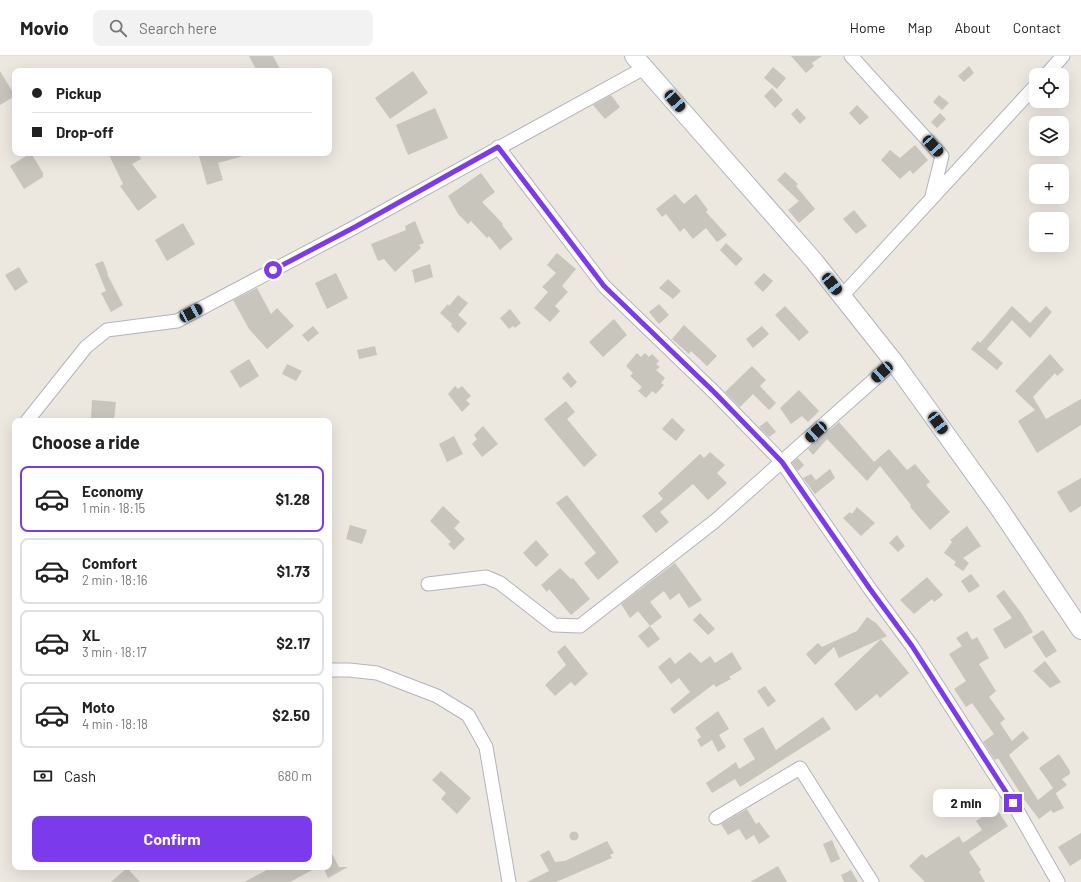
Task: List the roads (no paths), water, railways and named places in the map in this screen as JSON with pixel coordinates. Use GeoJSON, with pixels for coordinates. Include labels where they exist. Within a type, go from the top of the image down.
{"type":"FeatureCollection","features":[{"type":"Feature","properties":{"kind":"main road"},"geometry":{"type":"LineString","coordinates":[[640,62],[814,261],[894,362],[999,508],[1081,630]]}},
{"type":"Feature","properties":{"kind":"street"},"geometry":{"type":"LineString","coordinates":[[851,56],[942,156],[932,198]]}},
{"type":"Feature","properties":{"kind":"street"},"geometry":{"type":"LineString","coordinates":[[1052,68],[1063,56]]}},
{"type":"Feature","properties":{"kind":"street"},"geometry":{"type":"LineString","coordinates":[[29,418],[86,347],[106,330],[177,321],[355,227],[498,147],[640,62]]}},
{"type":"Feature","properties":{"kind":"street"},"geometry":{"type":"LineString","coordinates":[[842,296],[1029,93]]}},
{"type":"Feature","properties":{"kind":"street"},"geometry":{"type":"LineString","coordinates":[[498,147],[604,286],[714,392],[782,462],[870,589],[912,646],[1013,803],[1058,882]]}},
{"type":"Feature","properties":{"kind":"street"},"geometry":{"type":"LineString","coordinates":[[428,584],[486,576],[500,583],[554,625],[580,626],[715,520],[894,362]]}},
{"type":"Feature","properties":{"kind":"street"},"geometry":{"type":"LineString","coordinates":[[332,670],[377,673],[436,696],[468,715],[486,747],[509,882]]}},
{"type":"Feature","properties":{"kind":"street"},"geometry":{"type":"LineString","coordinates":[[716,818],[800,768],[872,882]]}}]}
